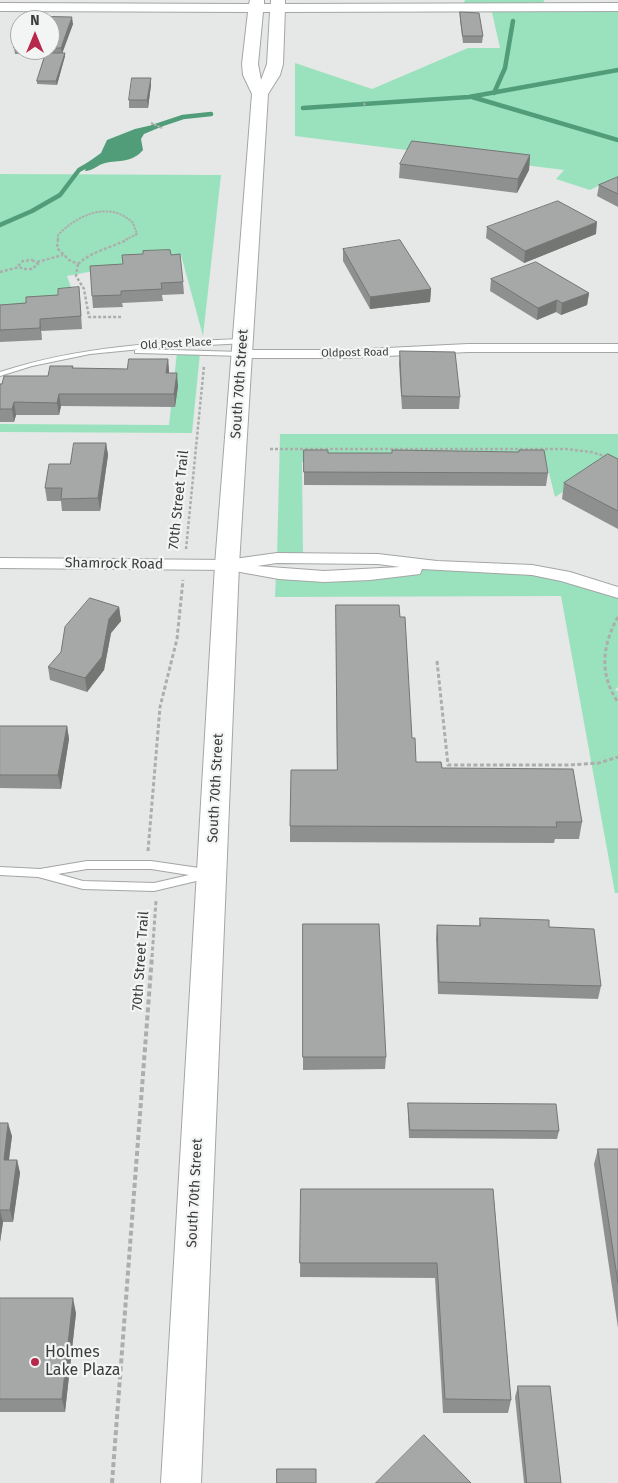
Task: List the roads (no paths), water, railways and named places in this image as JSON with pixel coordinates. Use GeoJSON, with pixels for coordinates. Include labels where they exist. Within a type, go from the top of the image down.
{"type":"FeatureCollection","features":[{"type":"Feature","properties":{"kind":"main road","name":"South 70th Street"},"geometry":{"type":"LineString","coordinates":[[257,4],[250,64],[251,75],[260,94]]}},
{"type":"Feature","properties":{"kind":"main road"},"geometry":{"type":"LineString","coordinates":[[0,7],[278,4]]}},
{"type":"Feature","properties":{"kind":"main road","name":"South 70th Street"},"geometry":{"type":"LineString","coordinates":[[181,1483],[227,565],[260,94],[272,75],[275,64],[278,4]]}},
{"type":"Feature","properties":{"kind":"street"},"geometry":{"type":"LineString","coordinates":[[278,4],[618,8]]}},
{"type":"Feature","properties":{"kind":"street","name":"Oldpost Road"},"geometry":{"type":"LineString","coordinates":[[243,347],[346,354],[468,348],[618,348]]}},
{"type":"Feature","properties":{"kind":"street","name":"Shamrock Road"},"geometry":{"type":"LineString","coordinates":[[0,563],[227,565],[266,574],[285,576],[364,575],[437,566],[532,570],[564,576],[618,593]]}},
{"type":"Feature","properties":{"kind":"lane","name":"Old Post Place"},"geometry":{"type":"LineString","coordinates":[[0,374],[47,360],[168,343],[243,347]]}},
{"type":"Feature","properties":{"kind":"lane","name":"Old Post Place"},"geometry":{"type":"LineString","coordinates":[[110,350],[205,353],[243,347]]}},
{"type":"Feature","properties":{"kind":"lane"},"geometry":{"type":"LineString","coordinates":[[38,874],[87,865],[151,865],[211,874]]}},
{"type":"Feature","properties":{"kind":"lane"},"geometry":{"type":"LineString","coordinates":[[0,871],[38,874],[83,885],[154,887],[211,874]]}},
{"type":"Feature","properties":{"kind":"waterway"},"geometry":{"type":"LineString","coordinates":[[494,92],[505,68],[513,21]]}},
{"type":"Feature","properties":{"kind":"waterway"},"geometry":{"type":"LineString","coordinates":[[494,92],[618,70]]}},
{"type":"Feature","properties":{"kind":"waterway"},"geometry":{"type":"LineString","coordinates":[[303,108],[469,97],[494,92]]}},
{"type":"Feature","properties":{"kind":"waterway"},"geometry":{"type":"LineString","coordinates":[[472,97],[618,140]]}},
{"type":"Feature","properties":{"kind":"waterway"},"geometry":{"type":"LineString","coordinates":[[153,127],[183,117],[211,114]]}},
{"type":"Feature","properties":{"kind":"waterway"},"geometry":{"type":"LineString","coordinates":[[0,225],[32,211],[60,195],[79,170],[93,162]]}},
{"type":"Feature","properties":{"kind":"place","name":"Holmes Lake Plaza"},"geometry":{"type":"Point","coordinates":[35,1362]}}]}
